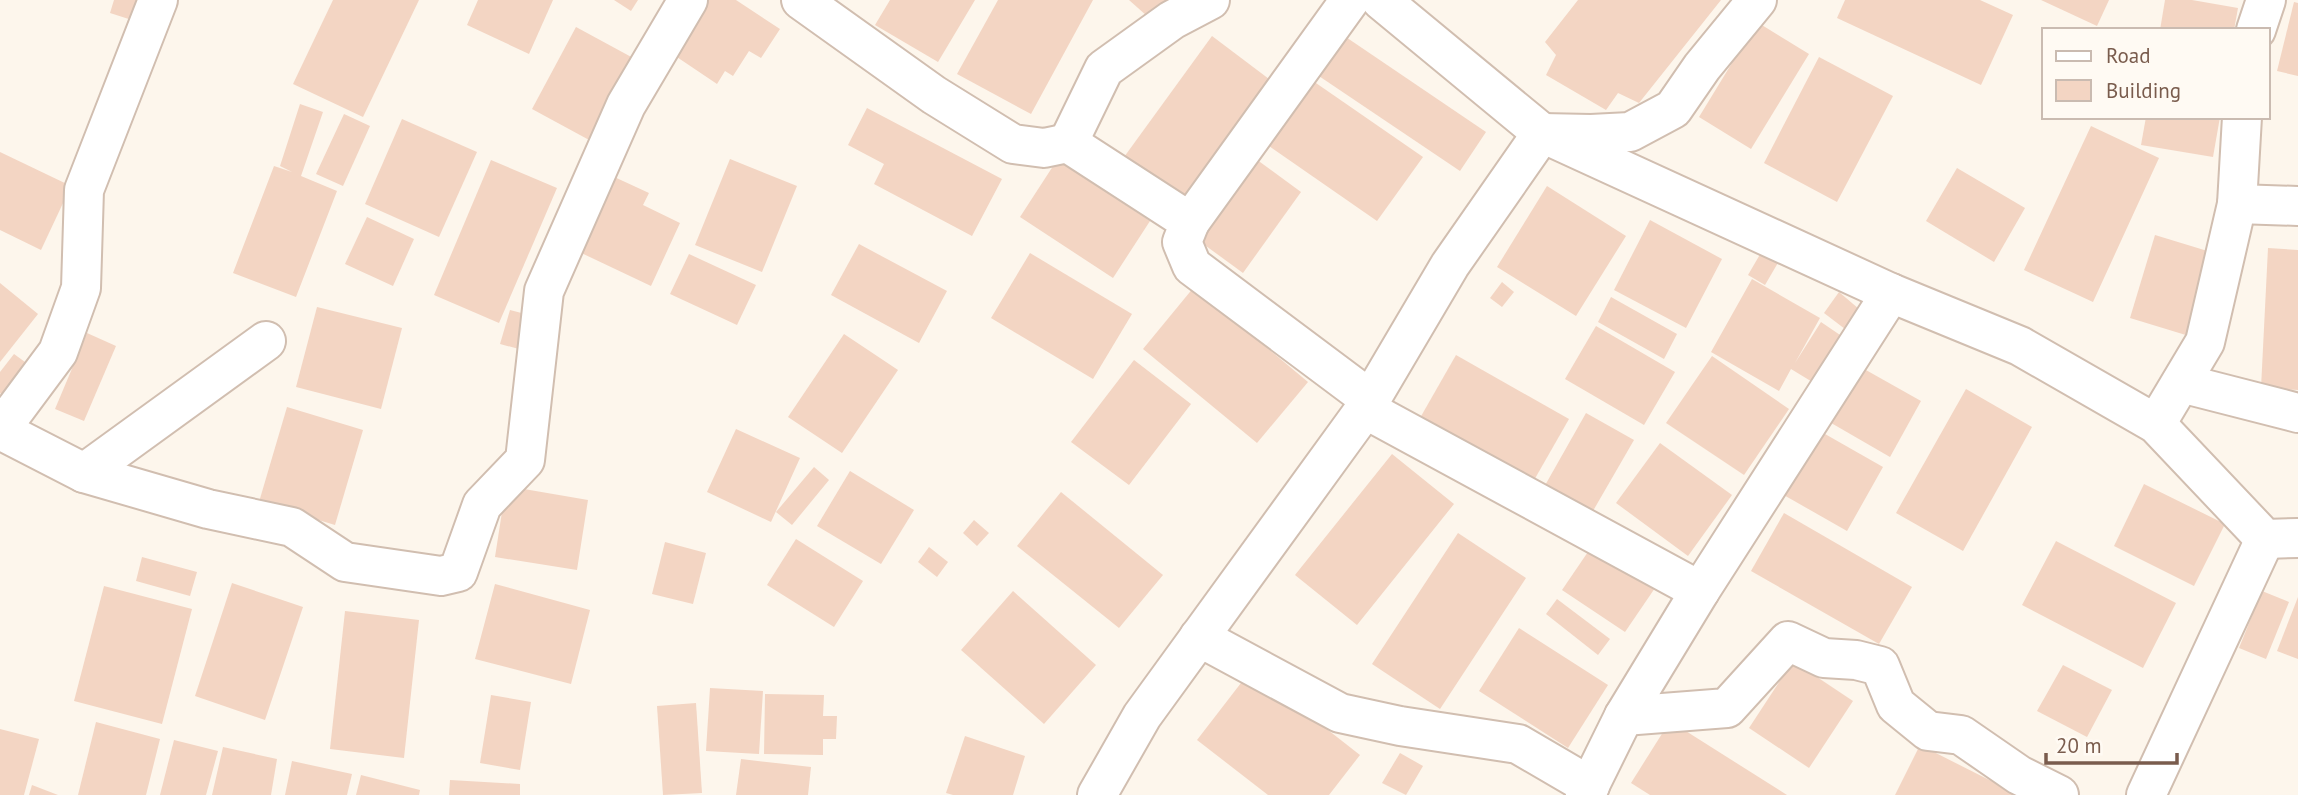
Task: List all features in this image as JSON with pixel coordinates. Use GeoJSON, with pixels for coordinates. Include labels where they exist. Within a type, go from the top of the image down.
{"type":"FeatureCollection","features":[{"type":"Feature","properties":{"kind":"street"},"geometry":{"type":"LineString","coordinates":[[158,0],[84,190],[81,288],[58,352],[0,430],[84,473],[208,509],[292,527],[345,562],[441,576],[458,572],[482,505],[525,460],[544,291],[626,105],[688,0]]}},
{"type":"Feature","properties":{"kind":"street"},"geometry":{"type":"LineString","coordinates":[[801,0],[934,95],[1013,144],[1044,148],[1068,143],[1190,222]]}},
{"type":"Feature","properties":{"kind":"street"},"geometry":{"type":"LineString","coordinates":[[1068,143],[1104,69],[1171,20],[1210,0]]}},
{"type":"Feature","properties":{"kind":"street"},"geometry":{"type":"LineString","coordinates":[[1350,0],[1190,222],[1182,242],[1192,266],[1368,405],[1700,591]]}},
{"type":"Feature","properties":{"kind":"street"},"geometry":{"type":"LineString","coordinates":[[1381,0],[1542,133],[1891,293],[2020,346],[2156,424],[2281,538],[2146,795]]}},
{"type":"Feature","properties":{"kind":"street"},"geometry":{"type":"LineString","coordinates":[[1542,133],[1630,132],[1673,109],[1702,67],[1757,0]]}},
{"type":"Feature","properties":{"kind":"street"},"geometry":{"type":"LineString","coordinates":[[2257,28],[2266,0]]}},
{"type":"Feature","properties":{"kind":"street"},"geometry":{"type":"LineString","coordinates":[[2156,424],[2205,342],[2237,204],[2242,119]]}},
{"type":"Feature","properties":{"kind":"street"},"geometry":{"type":"LineString","coordinates":[[1097,795],[1142,716],[1368,405],[1450,265],[1542,133]]}},
{"type":"Feature","properties":{"kind":"street"},"geometry":{"type":"LineString","coordinates":[[2237,204],[2298,206]]}},
{"type":"Feature","properties":{"kind":"street"},"geometry":{"type":"LineString","coordinates":[[1199,637],[1340,713],[1400,726],[1518,744],[1588,790],[1624,716],[1700,591],[1891,293]]}},
{"type":"Feature","properties":{"kind":"street"},"geometry":{"type":"LineString","coordinates":[[84,473],[266,341]]}},
{"type":"Feature","properties":{"kind":"street"},"geometry":{"type":"LineString","coordinates":[[2205,342],[2258,403]]}},
{"type":"Feature","properties":{"kind":"street"},"geometry":{"type":"LineString","coordinates":[[2181,383],[2298,414]]}},
{"type":"Feature","properties":{"kind":"street"},"geometry":{"type":"LineString","coordinates":[[1624,716],[1727,708],[1787,641],[1825,658],[1856,660],[1880,666],[1896,705],[1928,731],[1961,734],[2019,775],[2059,795]]}},
{"type":"Feature","properties":{"kind":"building"},"geometry":{"type":"Polygon","coordinates":[[[114,0],[141,0],[135,21],[110,13],[114,0]]]}},
{"type":"Feature","properties":{"kind":"building"},"geometry":{"type":"Polygon","coordinates":[[[333,0],[419,0],[363,117],[293,84],[333,0]]]}},
{"type":"Feature","properties":{"kind":"building"},"geometry":{"type":"Polygon","coordinates":[[[478,0],[553,0],[529,54],[467,25],[478,0]]]}},
{"type":"Feature","properties":{"kind":"building"},"geometry":{"type":"Polygon","coordinates":[[[614,0],[638,0],[631,11],[614,0]]]}},
{"type":"Feature","properties":{"kind":"building"},"geometry":{"type":"Polygon","coordinates":[[[693,0],[736,0],[780,29],[761,58],[749,51],[733,76],[725,71],[717,84],[662,47],[693,0]]]}},
{"type":"Feature","properties":{"kind":"building"},"geometry":{"type":"Polygon","coordinates":[[[890,0],[975,0],[938,62],[875,25],[890,0]]]}},
{"type":"Feature","properties":{"kind":"building"},"geometry":{"type":"Polygon","coordinates":[[[998,0],[1093,0],[1031,114],[957,74],[998,0]]]}},
{"type":"Feature","properties":{"kind":"building"},"geometry":{"type":"Polygon","coordinates":[[[1129,0],[1186,0],[1168,19],[1155,8],[1147,16],[1129,0]]]}},
{"type":"Feature","properties":{"kind":"building"},"geometry":{"type":"Polygon","coordinates":[[[1578,0],[1721,0],[1639,103],[1618,93],[1606,110],[1546,75],[1556,55],[1545,42],[1578,0]]]}},
{"type":"Feature","properties":{"kind":"building"},"geometry":{"type":"Polygon","coordinates":[[[1845,0],[1980,0],[2013,15],[1981,85],[1837,18],[1845,0]]]}},
{"type":"Feature","properties":{"kind":"building"},"geometry":{"type":"Polygon","coordinates":[[[2041,0],[2109,0],[2097,26],[2041,0]]]}},
{"type":"Feature","properties":{"kind":"building"},"geometry":{"type":"Polygon","coordinates":[[[2165,0],[2192,0],[2238,8],[2234,28],[2160,28],[2165,0]]]}},
{"type":"Feature","properties":{"kind":"building"},"geometry":{"type":"Polygon","coordinates":[[[2294,2],[2298,3],[2298,76],[2277,71],[2294,2]]]}},
{"type":"Feature","properties":{"kind":"building"},"geometry":{"type":"Polygon","coordinates":[[[1757,22],[1809,54],[1751,149],[1699,117],[1757,22]]]}},
{"type":"Feature","properties":{"kind":"building"},"geometry":{"type":"Polygon","coordinates":[[[576,27],[635,59],[591,141],[532,109],[576,27]]]}},
{"type":"Feature","properties":{"kind":"building"},"geometry":{"type":"Polygon","coordinates":[[[1334,29],[1486,132],[1460,171],[1307,68],[1334,29]]]}},
{"type":"Feature","properties":{"kind":"building"},"geometry":{"type":"Polygon","coordinates":[[[1212,36],[1269,79],[1177,206],[1119,164],[1212,36]]]}},
{"type":"Feature","properties":{"kind":"building"},"geometry":{"type":"Polygon","coordinates":[[[1819,57],[1893,96],[1837,202],[1764,163],[1819,57]]]}},
{"type":"Feature","properties":{"kind":"building"},"geometry":{"type":"Polygon","coordinates":[[[1300,72],[1423,157],[1377,221],[1256,137],[1300,72]]]}},
{"type":"Feature","properties":{"kind":"building"},"geometry":{"type":"Polygon","coordinates":[[[300,104],[323,112],[301,176],[337,191],[296,297],[233,273],[274,166],[292,172],[280,166],[300,104]]]}},
{"type":"Feature","properties":{"kind":"building"},"geometry":{"type":"Polygon","coordinates":[[[867,108],[1002,179],[972,236],[874,184],[884,164],[848,145],[867,108]]]}},
{"type":"Feature","properties":{"kind":"building"},"geometry":{"type":"Polygon","coordinates":[[[344,114],[370,126],[343,186],[316,174],[344,114]]]}},
{"type":"Feature","properties":{"kind":"building"},"geometry":{"type":"Polygon","coordinates":[[[402,119],[477,152],[439,237],[365,204],[402,119]]]}},
{"type":"Feature","properties":{"kind":"building"},"geometry":{"type":"Polygon","coordinates":[[[2146,119],[2220,119],[2213,157],[2141,145],[2146,119]]]}},
{"type":"Feature","properties":{"kind":"building"},"geometry":{"type":"Polygon","coordinates":[[[2091,126],[2159,158],[2093,302],[2024,270],[2091,126]]]}},
{"type":"Feature","properties":{"kind":"building"},"geometry":{"type":"Polygon","coordinates":[[[0,152],[71,186],[41,250],[0,230],[0,152]]]}},
{"type":"Feature","properties":{"kind":"building"},"geometry":{"type":"Polygon","coordinates":[[[1249,154],[1301,192],[1243,273],[1191,235],[1249,154]]]}},
{"type":"Feature","properties":{"kind":"building"},"geometry":{"type":"Polygon","coordinates":[[[730,159],[797,186],[762,272],[695,245],[730,159]]]}},
{"type":"Feature","properties":{"kind":"building"},"geometry":{"type":"Polygon","coordinates":[[[491,160],[557,188],[499,323],[434,295],[491,160]]]}},
{"type":"Feature","properties":{"kind":"building"},"geometry":{"type":"Polygon","coordinates":[[[1057,160],[1150,221],[1113,278],[1020,217],[1057,160]]]}},
{"type":"Feature","properties":{"kind":"building"},"geometry":{"type":"Polygon","coordinates":[[[1957,168],[2025,208],[1994,262],[1926,221],[1957,168]]]}},
{"type":"Feature","properties":{"kind":"building"},"geometry":{"type":"Polygon","coordinates":[[[610,175],[649,193],[643,205],[680,223],[651,286],[575,250],[610,175]]]}},
{"type":"Feature","properties":{"kind":"building"},"geometry":{"type":"Polygon","coordinates":[[[1547,186],[1626,236],[1576,316],[1497,267],[1547,186]]]}},
{"type":"Feature","properties":{"kind":"building"},"geometry":{"type":"Polygon","coordinates":[[[367,217],[414,239],[393,286],[345,264],[367,217]]]}},
{"type":"Feature","properties":{"kind":"building"},"geometry":{"type":"Polygon","coordinates":[[[1650,220],[1722,259],[1686,328],[1614,290],[1650,220]]]}},
{"type":"Feature","properties":{"kind":"building"},"geometry":{"type":"Polygon","coordinates":[[[2155,235],[2214,253],[2189,336],[2130,318],[2155,235]]]}},
{"type":"Feature","properties":{"kind":"building"},"geometry":{"type":"Polygon","coordinates":[[[859,244],[947,291],[919,343],[831,295],[859,244]]]}},
{"type":"Feature","properties":{"kind":"building"},"geometry":{"type":"Polygon","coordinates":[[[2268,248],[2298,250],[2298,390],[2261,388],[2268,248]]]}},
{"type":"Feature","properties":{"kind":"building"},"geometry":{"type":"Polygon","coordinates":[[[1762,251],[1779,261],[1765,285],[1748,275],[1762,251]]]}},
{"type":"Feature","properties":{"kind":"building"},"geometry":{"type":"Polygon","coordinates":[[[1030,253],[1132,314],[1093,379],[991,318],[1030,253]]]}},
{"type":"Feature","properties":{"kind":"building"},"geometry":{"type":"Polygon","coordinates":[[[689,254],[756,285],[737,325],[670,294],[689,254]]]}},
{"type":"Feature","properties":{"kind":"building"},"geometry":{"type":"Polygon","coordinates":[[[1752,279],[1820,318],[1795,363],[1821,322],[1843,337],[1814,383],[1791,369],[1779,391],[1711,352],[1752,279]]]}},
{"type":"Feature","properties":{"kind":"building"},"geometry":{"type":"Polygon","coordinates":[[[1502,282],[1514,292],[1502,307],[1490,298],[1502,282]]]}},
{"type":"Feature","properties":{"kind":"building"},"geometry":{"type":"Polygon","coordinates":[[[0,283],[38,314],[0,362],[0,283]]]}},
{"type":"Feature","properties":{"kind":"building"},"geometry":{"type":"Polygon","coordinates":[[[1194,287],[1308,382],[1257,443],[1143,349],[1194,287]]]}},
{"type":"Feature","properties":{"kind":"building"},"geometry":{"type":"Polygon","coordinates":[[[1839,292],[1859,309],[1845,329],[1824,313],[1839,292]]]}},
{"type":"Feature","properties":{"kind":"building"},"geometry":{"type":"Polygon","coordinates":[[[1611,297],[1677,334],[1664,359],[1598,322],[1611,297]]]}},
{"type":"Feature","properties":{"kind":"building"},"geometry":{"type":"Polygon","coordinates":[[[317,307],[402,328],[381,409],[296,387],[317,307]]]}},
{"type":"Feature","properties":{"kind":"building"},"geometry":{"type":"Polygon","coordinates":[[[510,310],[529,315],[519,349],[500,344],[510,310]]]}},
{"type":"Feature","properties":{"kind":"building"},"geometry":{"type":"Polygon","coordinates":[[[1596,326],[1675,372],[1644,425],[1565,379],[1596,326]]]}},
{"type":"Feature","properties":{"kind":"building"},"geometry":{"type":"Polygon","coordinates":[[[87,333],[116,346],[84,421],[55,409],[87,333]]]}},
{"type":"Feature","properties":{"kind":"building"},"geometry":{"type":"Polygon","coordinates":[[[844,334],[898,370],[842,453],[788,417],[844,334]]]}},
{"type":"Feature","properties":{"kind":"building"},"geometry":{"type":"Polygon","coordinates":[[[14,354],[36,370],[11,402],[0,393],[0,372],[14,354]]]}},
{"type":"Feature","properties":{"kind":"building"},"geometry":{"type":"Polygon","coordinates":[[[1456,355],[1569,419],[1529,489],[1416,425],[1456,355]]]}},
{"type":"Feature","properties":{"kind":"building"},"geometry":{"type":"Polygon","coordinates":[[[1712,356],[1789,409],[1744,475],[1666,423],[1712,356]]]}},
{"type":"Feature","properties":{"kind":"building"},"geometry":{"type":"Polygon","coordinates":[[[1134,360],[1191,404],[1129,485],[1071,442],[1134,360]]]}},
{"type":"Feature","properties":{"kind":"building"},"geometry":{"type":"Polygon","coordinates":[[[1857,365],[1921,401],[1890,457],[1826,420],[1857,365]]]}},
{"type":"Feature","properties":{"kind":"building"},"geometry":{"type":"Polygon","coordinates":[[[1966,389],[2032,427],[1963,551],[1896,513],[1966,389]]]}},
{"type":"Feature","properties":{"kind":"building"},"geometry":{"type":"Polygon","coordinates":[[[287,407],[363,430],[335,525],[259,502],[287,407]]]}},
{"type":"Feature","properties":{"kind":"building"},"geometry":{"type":"Polygon","coordinates":[[[1586,413],[1634,440],[1586,523],[1539,496],[1586,413]]]}},
{"type":"Feature","properties":{"kind":"building"},"geometry":{"type":"Polygon","coordinates":[[[736,429],[800,458],[771,522],[707,492],[736,429]]]}},
{"type":"Feature","properties":{"kind":"building"},"geometry":{"type":"Polygon","coordinates":[[[1818,430],[1883,467],[1847,531],[1782,494],[1818,430]]]}},
{"type":"Feature","properties":{"kind":"building"},"geometry":{"type":"Polygon","coordinates":[[[1660,443],[1732,495],[1688,556],[1616,503],[1660,443]]]}},
{"type":"Feature","properties":{"kind":"building"},"geometry":{"type":"Polygon","coordinates":[[[1392,454],[1454,504],[1357,625],[1295,575],[1392,454]]]}},
{"type":"Feature","properties":{"kind":"building"},"geometry":{"type":"Polygon","coordinates":[[[814,467],[829,480],[792,525],[776,512],[814,467]]]}},
{"type":"Feature","properties":{"kind":"building"},"geometry":{"type":"Polygon","coordinates":[[[850,471],[914,510],[881,564],[817,526],[850,471]]]}},
{"type":"Feature","properties":{"kind":"building"},"geometry":{"type":"Polygon","coordinates":[[[2144,484],[2225,524],[2194,586],[2114,546],[2144,484]]]}},
{"type":"Feature","properties":{"kind":"building"},"geometry":{"type":"Polygon","coordinates":[[[506,486],[588,500],[577,570],[495,557],[506,486]]]}},
{"type":"Feature","properties":{"kind":"building"},"geometry":{"type":"Polygon","coordinates":[[[1061,492],[1163,575],[1119,628],[1017,546],[1061,492]]]}},
{"type":"Feature","properties":{"kind":"building"},"geometry":{"type":"Polygon","coordinates":[[[1784,513],[1912,587],[1879,644],[1751,571],[1784,513]]]}},
{"type":"Feature","properties":{"kind":"building"},"geometry":{"type":"Polygon","coordinates":[[[974,520],[989,533],[977,546],[963,533],[974,520]]]}},
{"type":"Feature","properties":{"kind":"building"},"geometry":{"type":"Polygon","coordinates":[[[1458,533],[1526,578],[1440,709],[1372,664],[1458,533]]]}},
{"type":"Feature","properties":{"kind":"building"},"geometry":{"type":"Polygon","coordinates":[[[796,539],[863,581],[834,627],[767,585],[796,539]]]}},
{"type":"Feature","properties":{"kind":"building"},"geometry":{"type":"Polygon","coordinates":[[[2056,541],[2176,603],[2143,668],[2022,605],[2056,541]]]}},
{"type":"Feature","properties":{"kind":"building"},"geometry":{"type":"Polygon","coordinates":[[[665,542],[706,553],[693,604],[652,594],[665,542]]]}},
{"type":"Feature","properties":{"kind":"building"},"geometry":{"type":"Polygon","coordinates":[[[1592,546],[1655,588],[1625,632],[1562,590],[1592,546]]]}},
{"type":"Feature","properties":{"kind":"building"},"geometry":{"type":"Polygon","coordinates":[[[929,547],[948,562],[937,577],[918,562],[929,547]]]}},
{"type":"Feature","properties":{"kind":"building"},"geometry":{"type":"Polygon","coordinates":[[[142,557],[197,572],[190,596],[136,581],[142,557]]]}},
{"type":"Feature","properties":{"kind":"building"},"geometry":{"type":"Polygon","coordinates":[[[232,583],[303,607],[265,720],[195,696],[232,583]]]}},
{"type":"Feature","properties":{"kind":"building"},"geometry":{"type":"Polygon","coordinates":[[[495,584],[590,610],[571,684],[475,659],[495,584]]]}},
{"type":"Feature","properties":{"kind":"building"},"geometry":{"type":"Polygon","coordinates":[[[104,586],[192,609],[162,724],[74,701],[104,586]]]}},
{"type":"Feature","properties":{"kind":"building"},"geometry":{"type":"Polygon","coordinates":[[[1013,591],[1096,665],[1044,724],[961,650],[1013,591]]]}},
{"type":"Feature","properties":{"kind":"building"},"geometry":{"type":"Polygon","coordinates":[[[2262,591],[2289,602],[2266,659],[2239,648],[2262,591]]]}},
{"type":"Feature","properties":{"kind":"building"},"geometry":{"type":"Polygon","coordinates":[[[2298,597],[2298,659],[2277,651],[2298,597]]]}},
{"type":"Feature","properties":{"kind":"building"},"geometry":{"type":"Polygon","coordinates":[[[1557,599],[1610,639],[1598,655],[1546,614],[1557,599]]]}},
{"type":"Feature","properties":{"kind":"building"},"geometry":{"type":"Polygon","coordinates":[[[345,611],[419,620],[404,758],[330,749],[345,611]]]}},
{"type":"Feature","properties":{"kind":"building"},"geometry":{"type":"Polygon","coordinates":[[[1519,628],[1608,685],[1568,748],[1479,691],[1519,628]]]}},
{"type":"Feature","properties":{"kind":"building"},"geometry":{"type":"Polygon","coordinates":[[[1793,661],[1853,701],[1809,768],[1749,728],[1793,661]]]}},
{"type":"Feature","properties":{"kind":"building"},"geometry":{"type":"Polygon","coordinates":[[[2063,665],[2112,690],[2087,737],[2037,711],[2063,665]]]}},
{"type":"Feature","properties":{"kind":"building"},"geometry":{"type":"Polygon","coordinates":[[[1251,670],[1360,755],[1329,795],[1268,795],[1197,740],[1251,670]]]}},
{"type":"Feature","properties":{"kind":"building"},"geometry":{"type":"Polygon","coordinates":[[[710,688],[763,691],[759,754],[706,751],[710,688]]]}},
{"type":"Feature","properties":{"kind":"building"},"geometry":{"type":"Polygon","coordinates":[[[765,694],[824,695],[823,716],[837,716],[836,739],[823,739],[823,755],[764,754],[765,694]]]}},
{"type":"Feature","properties":{"kind":"building"},"geometry":{"type":"Polygon","coordinates":[[[491,695],[531,702],[520,770],[480,763],[491,695]]]}},
{"type":"Feature","properties":{"kind":"building"},"geometry":{"type":"Polygon","coordinates":[[[696,703],[702,793],[663,795],[657,706],[696,703]]]}},
{"type":"Feature","properties":{"kind":"building"},"geometry":{"type":"Polygon","coordinates":[[[1670,721],[1787,795],[1650,795],[1631,783],[1670,721]]]}},
{"type":"Feature","properties":{"kind":"building"},"geometry":{"type":"Polygon","coordinates":[[[96,722],[160,739],[146,795],[78,795],[96,722]]]}},
{"type":"Feature","properties":{"kind":"building"},"geometry":{"type":"Polygon","coordinates":[[[0,729],[39,739],[24,795],[0,795],[0,729]]]}},
{"type":"Feature","properties":{"kind":"building"},"geometry":{"type":"Polygon","coordinates":[[[965,736],[1025,756],[1013,795],[946,793],[965,736]]]}},
{"type":"Feature","properties":{"kind":"building"},"geometry":{"type":"Polygon","coordinates":[[[174,740],[218,751],[206,795],[160,795],[174,740]]]}},
{"type":"Feature","properties":{"kind":"building"},"geometry":{"type":"Polygon","coordinates":[[[1920,745],[2019,795],[1895,795],[1920,745]]]}},
{"type":"Feature","properties":{"kind":"building"},"geometry":{"type":"Polygon","coordinates":[[[223,747],[277,759],[271,795],[212,795],[223,747]]]}},
{"type":"Feature","properties":{"kind":"building"},"geometry":{"type":"Polygon","coordinates":[[[1400,753],[1423,766],[1406,795],[1382,783],[1400,753]]]}},
{"type":"Feature","properties":{"kind":"building"},"geometry":{"type":"Polygon","coordinates":[[[741,759],[811,767],[808,795],[736,795],[741,759]]]}},
{"type":"Feature","properties":{"kind":"building"},"geometry":{"type":"Polygon","coordinates":[[[292,761],[352,774],[347,795],[285,795],[292,761]]]}},
{"type":"Feature","properties":{"kind":"building"},"geometry":{"type":"Polygon","coordinates":[[[361,775],[420,790],[419,795],[356,795],[361,775]]]}},
{"type":"Feature","properties":{"kind":"building"},"geometry":{"type":"Polygon","coordinates":[[[450,780],[520,784],[520,795],[449,795],[450,780]]]}},
{"type":"Feature","properties":{"kind":"building"},"geometry":{"type":"Polygon","coordinates":[[[32,785],[58,795],[29,795],[32,785]]]}}]}
